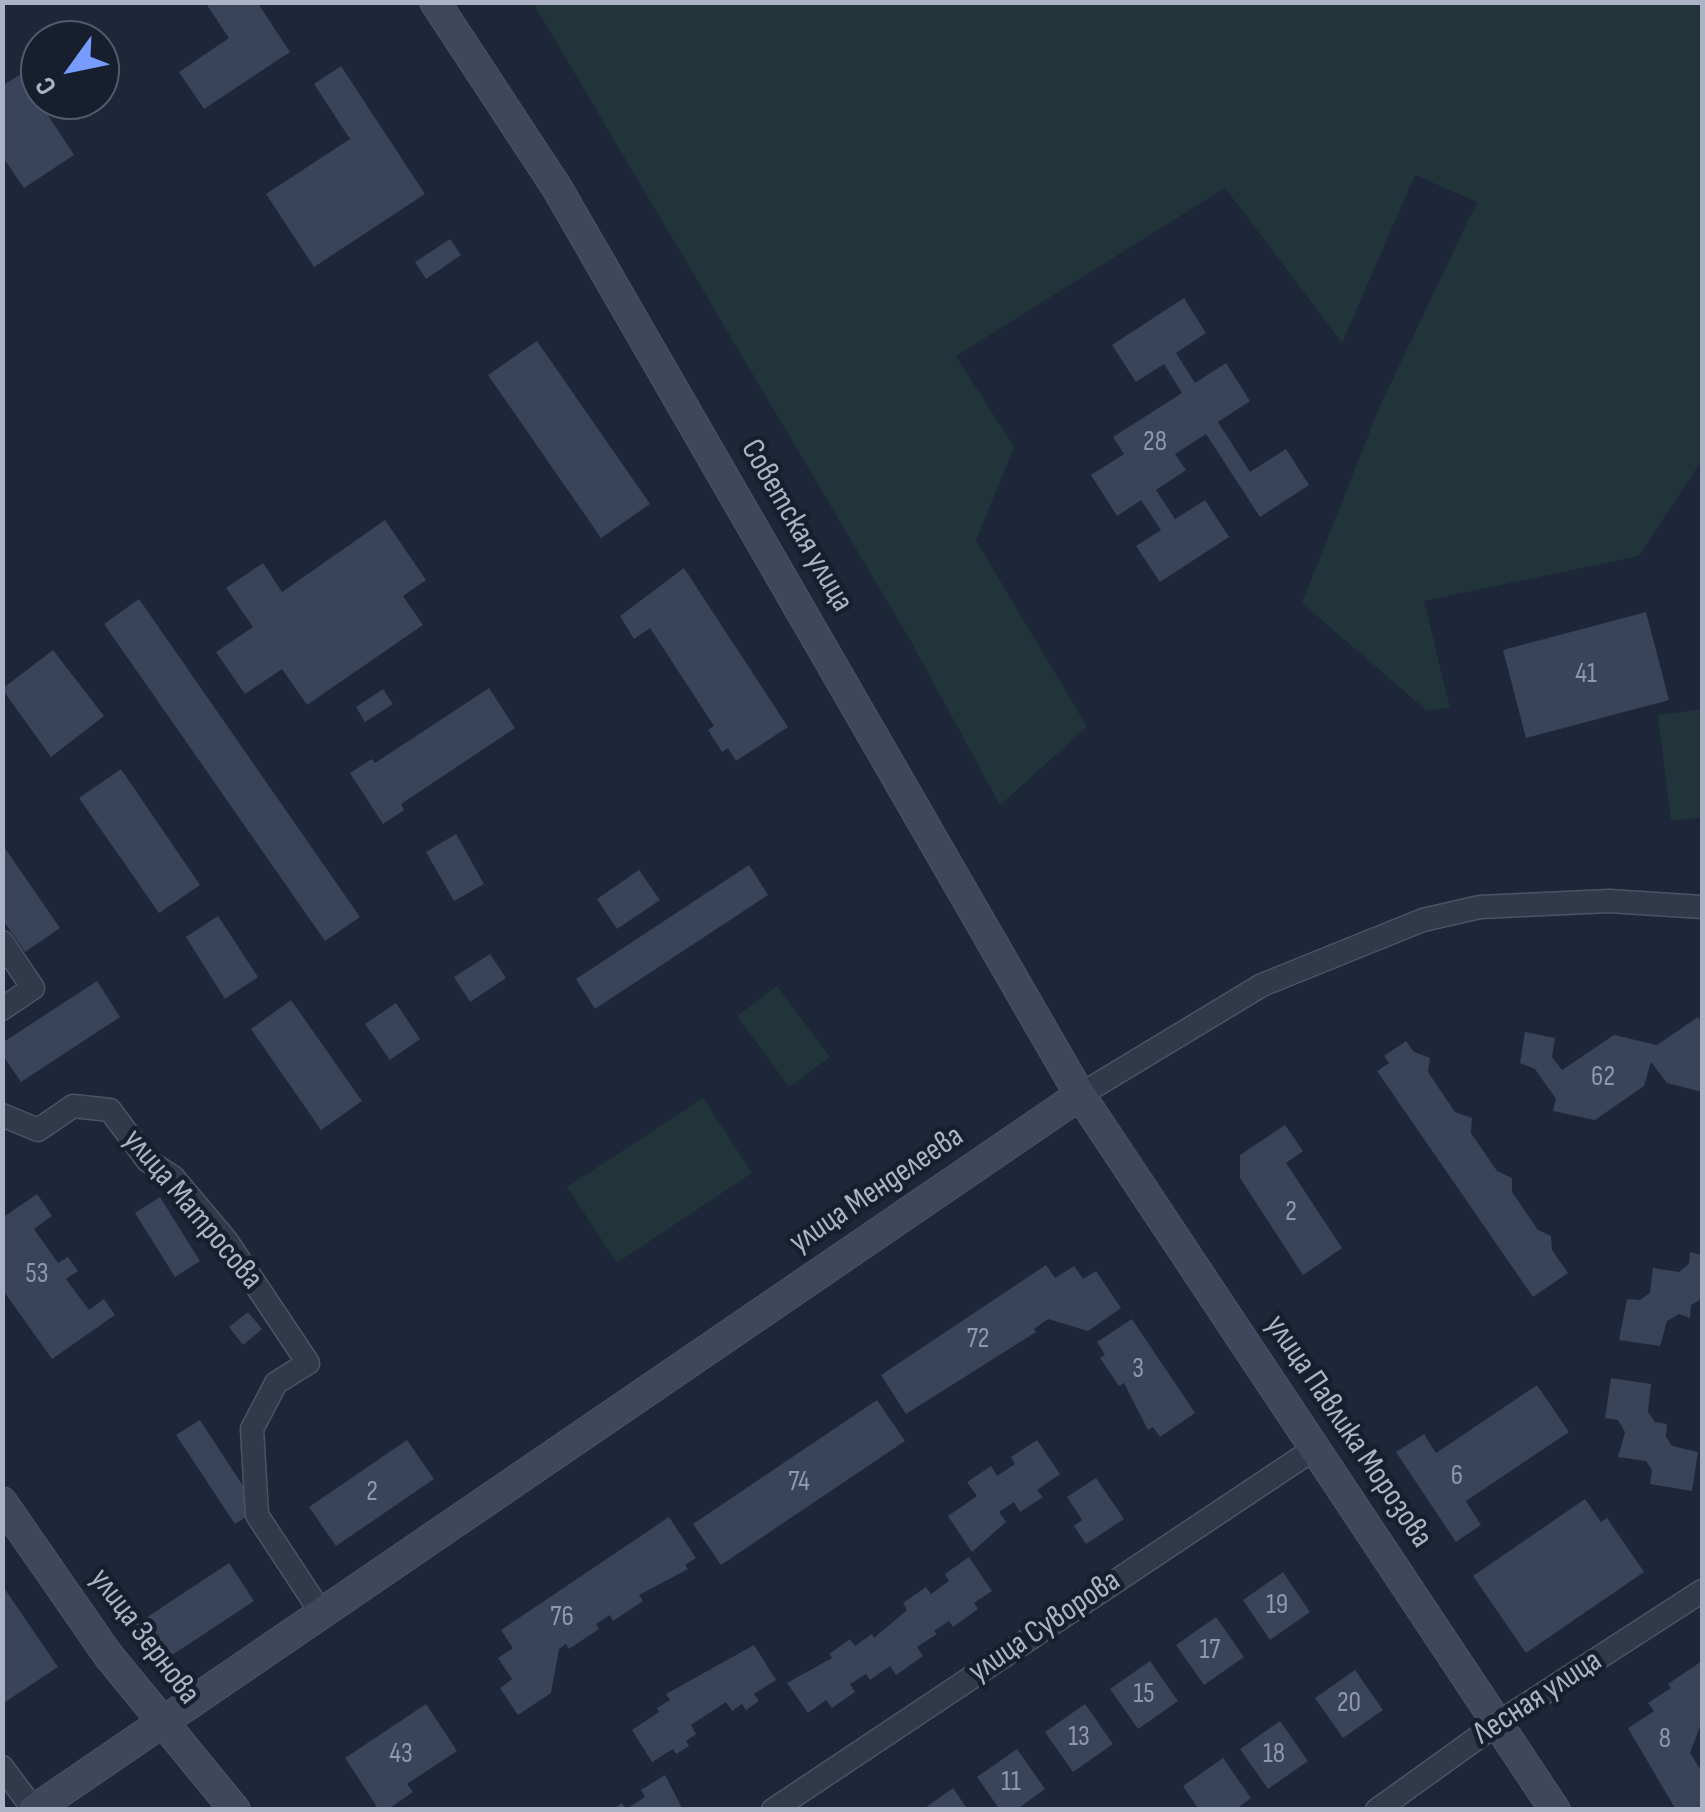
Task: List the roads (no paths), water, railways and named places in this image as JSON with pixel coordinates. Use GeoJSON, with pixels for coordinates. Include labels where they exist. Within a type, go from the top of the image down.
{"type":"FeatureCollection","features":[{"type":"Feature","properties":{"kind":"street","name":"Советская улица"},"geometry":{"type":"LineString","coordinates":[[435,2],[558,188],[1080,1095]]}},
{"type":"Feature","properties":{"kind":"street","name":"улица Менделеева"},"geometry":{"type":"LineString","coordinates":[[34,1810],[1080,1095],[1262,985],[1423,920],[1480,907],[1590,902],[1702,906]]}},
{"type":"Feature","properties":{"kind":"street"},"geometry":{"type":"LineString","coordinates":[[2,942],[33,988],[2,1009]]}},
{"type":"Feature","properties":{"kind":"street","name":"улица Павлика Морозова"},"geometry":{"type":"LineString","coordinates":[[1080,1095],[1555,1810]]}},
{"type":"Feature","properties":{"kind":"street","name":"улица Матросова"},"geometry":{"type":"LineString","coordinates":[[2,1115],[38,1130],[73,1106],[110,1110],[148,1160],[172,1177],[226,1240],[308,1363],[276,1383],[252,1429],[257,1515],[322,1614]]}},
{"type":"Feature","properties":{"kind":"street","name":"улица Суворова"},"geometry":{"type":"LineString","coordinates":[[773,1810],[1317,1447]]}},
{"type":"Feature","properties":{"kind":"street","name":"улица Зернова"},"geometry":{"type":"LineString","coordinates":[[2,1502],[108,1654],[235,1810]]}},
{"type":"Feature","properties":{"kind":"street","name":"Лесная улица"},"geometry":{"type":"LineString","coordinates":[[1376,1810],[1498,1723],[1702,1592]]}},
{"type":"Feature","properties":{"kind":"street"},"geometry":{"type":"LineString","coordinates":[[2,1767],[34,1810]]}}]}
